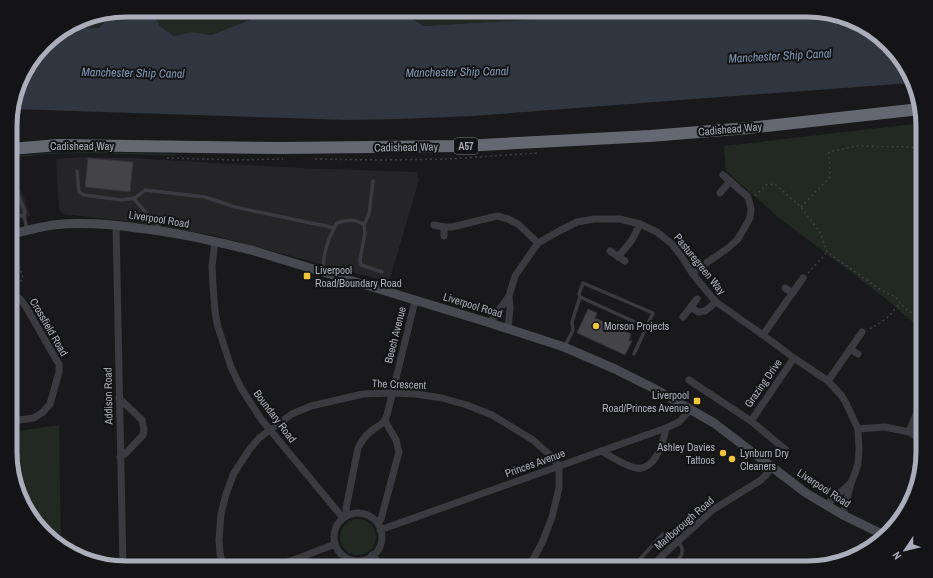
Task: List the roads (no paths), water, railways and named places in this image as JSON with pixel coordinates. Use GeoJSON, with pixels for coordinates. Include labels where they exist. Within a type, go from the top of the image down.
{"type":"FeatureCollection","features":[{"type":"Feature","properties":{"kind":"highway","name":"Cadishead Way"},"geometry":{"type":"LineString","coordinates":[[17,148],[58,145],[281,148],[462,146],[650,136],[748,128],[915,110]]}},
{"type":"Feature","properties":{"kind":"main road","name":"Liverpool Road"},"geometry":{"type":"LineString","coordinates":[[17,232],[52,225],[84,223],[116,225],[162,231],[215,241],[251,250],[416,300],[564,347],[653,388],[691,409],[714,423],[806,493],[843,515],[880,533]]}},
{"type":"Feature","properties":{"kind":"street"},"geometry":{"type":"LineString","coordinates":[[692,273],[728,248],[738,239],[750,218],[754,207],[748,197],[723,175]]}},
{"type":"Feature","properties":{"kind":"street"},"geometry":{"type":"LineString","coordinates":[[720,193],[730,181]]}},
{"type":"Feature","properties":{"kind":"street"},"geometry":{"type":"LineString","coordinates":[[434,225],[444,228],[452,227],[497,216],[518,224],[538,243]]}},
{"type":"Feature","properties":{"kind":"street","name":"Pasturegreen Way"},"geometry":{"type":"LineString","coordinates":[[490,323],[509,296],[515,276],[538,243],[577,222],[594,219],[620,219],[640,224],[657,232],[672,244],[692,273],[716,302],[828,381],[846,402],[858,429],[859,450],[858,464],[851,482],[843,515]]}},
{"type":"Feature","properties":{"kind":"street"},"geometry":{"type":"LineString","coordinates":[[618,256],[632,240],[640,224]]}},
{"type":"Feature","properties":{"kind":"street","name":"Addison Road"},"geometry":{"type":"LineString","coordinates":[[116,225],[123,561]]}},
{"type":"Feature","properties":{"kind":"street"},"geometry":{"type":"LineString","coordinates":[[444,228],[444,236]]}},
{"type":"Feature","properties":{"kind":"street","name":"Boundary Road"},"geometry":{"type":"LineString","coordinates":[[215,241],[212,266],[215,312],[218,327],[231,367],[241,388],[261,419],[345,517]]}},
{"type":"Feature","properties":{"kind":"street"},"geometry":{"type":"LineString","coordinates":[[610,251],[625,261]]}},
{"type":"Feature","properties":{"kind":"street"},"geometry":{"type":"LineString","coordinates":[[763,335],[803,278]]}},
{"type":"Feature","properties":{"kind":"street"},"geometry":{"type":"LineString","coordinates":[[785,288],[793,293]]}},
{"type":"Feature","properties":{"kind":"street","name":"Pasturegreen Way"},"geometry":{"type":"LineString","coordinates":[[508,329],[510,309],[509,296]]}},
{"type":"Feature","properties":{"kind":"street","name":"Crossfield Road"},"geometry":{"type":"LineString","coordinates":[[17,297],[26,307],[59,364],[59,372],[50,404],[43,412],[34,418],[17,420]]}},
{"type":"Feature","properties":{"kind":"street"},"geometry":{"type":"LineString","coordinates":[[683,317],[697,299]]}},
{"type":"Feature","properties":{"kind":"street","name":"Beech Avenue"},"geometry":{"type":"LineString","coordinates":[[385,422],[416,300]]}},
{"type":"Feature","properties":{"kind":"street"},"geometry":{"type":"LineString","coordinates":[[690,307],[698,312],[705,311],[716,302]]}},
{"type":"Feature","properties":{"kind":"street"},"geometry":{"type":"LineString","coordinates":[[828,381],[862,332]]}},
{"type":"Feature","properties":{"kind":"street"},"geometry":{"type":"LineString","coordinates":[[850,349],[858,354]]}},
{"type":"Feature","properties":{"kind":"street","name":"Grazing Drive"},"geometry":{"type":"LineString","coordinates":[[751,421],[794,358]]}},
{"type":"Feature","properties":{"kind":"street","name":"Grazing Drive"},"geometry":{"type":"LineString","coordinates":[[689,380],[751,421],[786,450]]}},
{"type":"Feature","properties":{"kind":"street","name":"The Crescent"},"geometry":{"type":"LineString","coordinates":[[221,561],[219,540],[221,514],[226,494],[234,473],[259,438],[292,414],[311,406],[363,394],[416,394],[442,398],[467,405],[492,415],[533,440],[551,456],[559,466]]}},
{"type":"Feature","properties":{"kind":"street"},"geometry":{"type":"LineString","coordinates":[[119,398],[142,420],[144,430],[143,436],[120,457]]}},
{"type":"Feature","properties":{"kind":"street","name":"Princes Avenue"},"geometry":{"type":"LineString","coordinates":[[379,527],[666,428],[679,422],[691,409]]}},
{"type":"Feature","properties":{"kind":"street"},"geometry":{"type":"LineString","coordinates":[[909,432],[916,414]]}},
{"type":"Feature","properties":{"kind":"street"},"geometry":{"type":"LineString","coordinates":[[345,517],[358,448],[362,440],[370,432],[385,422],[396,440],[399,452],[379,527]]}},
{"type":"Feature","properties":{"kind":"street"},"geometry":{"type":"LineString","coordinates":[[858,429],[885,427],[909,432],[916,436]]}},
{"type":"Feature","properties":{"kind":"street"},"geometry":{"type":"LineString","coordinates":[[602,451],[632,467],[640,469],[644,468],[653,461],[659,451],[666,428]]}},
{"type":"Feature","properties":{"kind":"street"},"geometry":{"type":"LineString","coordinates":[[532,561],[542,543],[552,517],[560,488],[559,466]]}},
{"type":"Feature","properties":{"kind":"street","name":"Marlborough Road"},"geometry":{"type":"LineString","coordinates":[[658,561],[714,509],[761,480],[772,467]]}},
{"type":"Feature","properties":{"kind":"street","name":"Pasturegreen Way"},"geometry":{"type":"LineString","coordinates":[[826,505],[851,482]]}},
{"type":"Feature","properties":{"kind":"street"},"geometry":{"type":"LineString","coordinates":[[355,513],[364,514],[372,518],[379,527],[381,539],[378,548],[372,555],[363,560],[353,560],[345,557],[339,551],[335,544],[334,535],[337,526],[345,517],[355,513]]}},
{"type":"Feature","properties":{"kind":"street"},"geometry":{"type":"LineString","coordinates":[[290,561],[335,544]]}},
{"type":"Feature","properties":{"kind":"street"},"geometry":{"type":"LineString","coordinates":[[372,555],[378,561]]}},
{"type":"Feature","properties":{"kind":"lane"},"geometry":{"type":"LineString","coordinates":[[77,171],[79,192],[84,195],[122,200],[135,198],[145,190],[206,197],[235,207],[334,228]]}},
{"type":"Feature","properties":{"kind":"lane"},"geometry":{"type":"LineString","coordinates":[[373,181],[369,214],[364,225],[365,233],[360,260],[362,265],[382,272]]}},
{"type":"Feature","properties":{"kind":"lane"},"geometry":{"type":"LineString","coordinates":[[17,193],[25,212],[24,216],[27,230]]}},
{"type":"Feature","properties":{"kind":"lane"},"geometry":{"type":"LineString","coordinates":[[133,198],[162,231]]}},
{"type":"Feature","properties":{"kind":"lane"},"geometry":{"type":"LineString","coordinates":[[17,215],[24,216]]}},
{"type":"Feature","properties":{"kind":"lane"},"geometry":{"type":"LineString","coordinates":[[323,272],[323,258],[337,223],[353,220],[364,225]]}},
{"type":"Feature","properties":{"kind":"lane"},"geometry":{"type":"LineString","coordinates":[[564,347],[573,330],[572,322],[583,283],[653,313],[634,354]]}},
{"type":"Feature","properties":{"kind":"lane"},"geometry":{"type":"LineString","coordinates":[[580,298],[646,327]]}},
{"type":"Feature","properties":{"kind":"lane"},"geometry":{"type":"LineString","coordinates":[[638,561],[662,534],[667,533],[670,534],[682,546],[682,555],[676,561]]}},
{"type":"Feature","properties":{"kind":"water","name":"Manchester Ship Canal"},"geometry":{"type":"Polygon","coordinates":[[[126,17],[155,17],[160,26],[174,36],[191,32],[211,35],[257,17],[409,17],[424,26],[572,17],[807,17],[821,18],[849,25],[868,35],[894,60],[908,83],[473,116],[400,119],[349,120],[19,109],[28,78],[35,65],[44,54],[60,39],[78,28],[99,28],[107,19],[126,17]]]}},
{"type":"Feature","properties":{"kind":"place","name":"Liverpool Road/Boundary Road"},"geometry":{"type":"Point","coordinates":[307,276]}},
{"type":"Feature","properties":{"kind":"place","name":"Morson Projects"},"geometry":{"type":"Point","coordinates":[596,326]}},
{"type":"Feature","properties":{"kind":"place","name":"Liverpool Road/Princes Avenue"},"geometry":{"type":"Point","coordinates":[697,401]}},
{"type":"Feature","properties":{"kind":"place","name":"Ashley Davies Tattoos"},"geometry":{"type":"Point","coordinates":[723,453]}},
{"type":"Feature","properties":{"kind":"place","name":"Lynburn Dry Cleaners"},"geometry":{"type":"Point","coordinates":[732,459]}}]}
